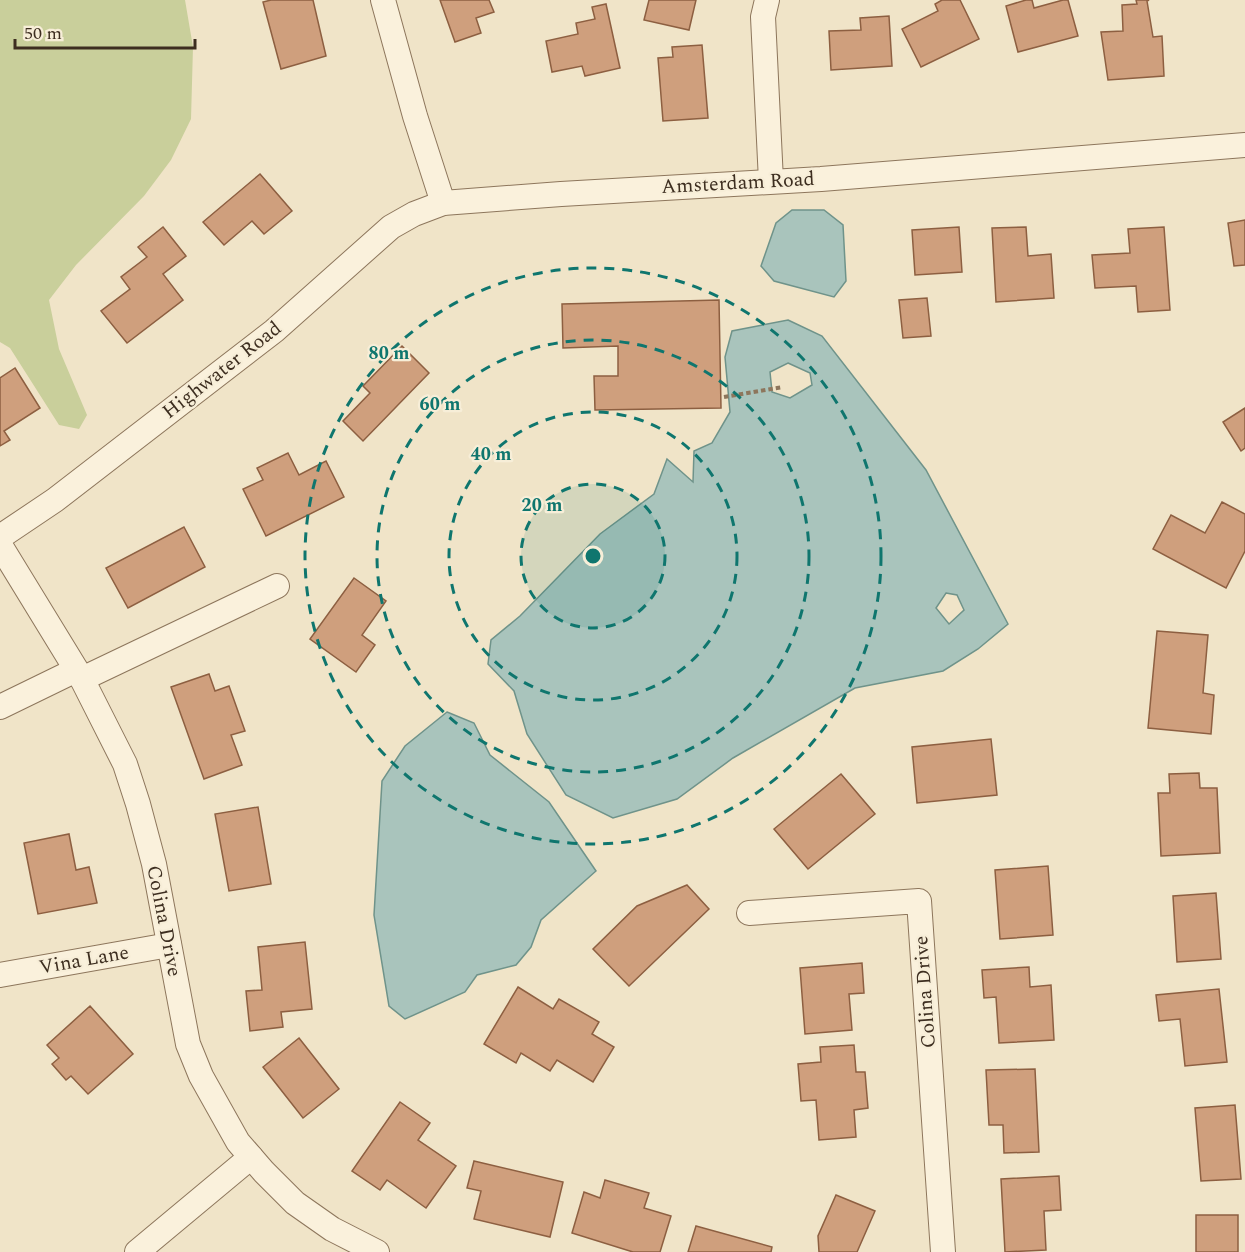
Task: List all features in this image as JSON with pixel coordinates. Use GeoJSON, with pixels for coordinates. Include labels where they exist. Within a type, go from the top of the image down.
{"type":"FeatureCollection","features":[{"type":"Feature","properties":{"kind":"street"},"geometry":{"type":"LineString","coordinates":[[383,0],[442,203]]}},
{"type":"Feature","properties":{"kind":"street"},"geometry":{"type":"LineString","coordinates":[[767,0],[763,16],[771,182]]}},
{"type":"Feature","properties":{"kind":"street","name":"Amsterdam Road"},"geometry":{"type":"LineString","coordinates":[[442,203],[832,178],[1245,145]]}},
{"type":"Feature","properties":{"kind":"street","name":"Highwater Road"},"geometry":{"type":"LineString","coordinates":[[0,537],[55,500],[274,331],[391,227],[414,214],[442,203]]}},
{"type":"Feature","properties":{"kind":"street","name":"Colina Drive"},"geometry":{"type":"LineString","coordinates":[[0,545],[79,674],[125,764],[154,864],[188,1044],[206,1086],[238,1142],[295,1203],[332,1229],[377,1252]]}},
{"type":"Feature","properties":{"kind":"street"},"geometry":{"type":"LineString","coordinates":[[0,707],[276,586]]}},
{"type":"Feature","properties":{"kind":"street","name":"Colina Drive"},"geometry":{"type":"LineString","coordinates":[[749,913],[919,901],[943,1252]]}},
{"type":"Feature","properties":{"kind":"street","name":"Vina Lane"},"geometry":{"type":"LineString","coordinates":[[0,975],[169,945]]}},
{"type":"Feature","properties":{"kind":"street"},"geometry":{"type":"LineString","coordinates":[[137,1252],[251,1157]]}},
{"type":"Feature","properties":{"kind":"path"},"geometry":{"type":"LineString","coordinates":[[724,397],[783,387]]}},
{"type":"Feature","properties":{"kind":"green space"},"geometry":{"type":"Polygon","coordinates":[[[0,0],[185,0],[193,47],[191,119],[171,160],[144,196],[76,265],[49,300],[59,349],[87,415],[79,429],[59,425],[10,348],[0,342],[0,0]]]}},
{"type":"Feature","properties":{"kind":"water"},"geometry":{"type":"Polygon","coordinates":[[[792,210],[824,210],[843,225],[846,281],[834,297],[774,281],[761,266],[776,223],[792,210]]]}},
{"type":"Feature","properties":{"kind":"water"},"geometry":{"type":"Polygon","coordinates":[[[788,320],[822,336],[926,470],[1008,624],[978,649],[943,671],[855,688],[733,758],[677,799],[613,818],[566,795],[527,734],[514,691],[488,664],[491,640],[520,616],[600,534],[654,494],[667,459],[693,482],[694,451],[712,443],[730,412],[725,357],[732,331],[788,320]],[[788,363],[770,372],[772,392],[790,398],[812,385],[810,373],[788,363]],[[946,593],[936,608],[949,624],[964,610],[957,595],[946,593]]]}},
{"type":"Feature","properties":{"kind":"water"},"geometry":{"type":"Polygon","coordinates":[[[447,712],[474,723],[490,755],[549,802],[596,871],[541,920],[531,947],[516,965],[477,975],[465,992],[405,1019],[389,1006],[374,915],[382,781],[405,746],[447,712]]]}},
{"type":"Feature","properties":{"kind":"building"},"geometry":{"type":"Polygon","coordinates":[[[313,0],[326,56],[281,69],[263,2],[313,0]]]}},
{"type":"Feature","properties":{"kind":"building"},"geometry":{"type":"Polygon","coordinates":[[[440,0],[489,0],[494,12],[476,18],[481,33],[455,42],[440,0]]]}},
{"type":"Feature","properties":{"kind":"building"},"geometry":{"type":"Polygon","coordinates":[[[649,0],[696,0],[689,30],[644,20],[649,0]]]}},
{"type":"Feature","properties":{"kind":"building"},"geometry":{"type":"Polygon","coordinates":[[[942,0],[960,0],[979,39],[921,67],[902,29],[938,11],[935,4],[942,0]]]}},
{"type":"Feature","properties":{"kind":"building"},"geometry":{"type":"Polygon","coordinates":[[[1032,0],[1034,8],[1068,0],[1078,36],[1018,52],[1006,6],[1032,0]]]}},
{"type":"Feature","properties":{"kind":"building"},"geometry":{"type":"Polygon","coordinates":[[[1136,0],[1149,0],[1147,1],[1153,37],[1162,36],[1164,76],[1108,80],[1101,32],[1123,31],[1122,5],[1137,4],[1136,0]]]}},
{"type":"Feature","properties":{"kind":"building"},"geometry":{"type":"Polygon","coordinates":[[[606,4],[620,68],[585,76],[582,66],[552,72],[546,41],[578,34],[576,23],[595,19],[592,7],[606,4]]]}},
{"type":"Feature","properties":{"kind":"building"},"geometry":{"type":"Polygon","coordinates":[[[889,16],[892,66],[831,70],[829,31],[861,30],[860,18],[889,16]]]}},
{"type":"Feature","properties":{"kind":"building"},"geometry":{"type":"Polygon","coordinates":[[[702,45],[708,118],[663,121],[658,58],[673,57],[672,47],[702,45]]]}},
{"type":"Feature","properties":{"kind":"building"},"geometry":{"type":"Polygon","coordinates":[[[260,174],[292,211],[264,234],[252,221],[224,245],[203,222],[260,174]]]}},
{"type":"Feature","properties":{"kind":"building"},"geometry":{"type":"Polygon","coordinates":[[[1245,220],[1245,265],[1234,266],[1228,223],[1245,220]]]}},
{"type":"Feature","properties":{"kind":"building"},"geometry":{"type":"Polygon","coordinates":[[[163,227],[186,256],[163,274],[183,300],[127,343],[101,311],[130,289],[121,277],[147,257],[138,247],[163,227]]]}},
{"type":"Feature","properties":{"kind":"building"},"geometry":{"type":"Polygon","coordinates":[[[959,227],[962,272],[915,275],[912,230],[959,227]]]}},
{"type":"Feature","properties":{"kind":"building"},"geometry":{"type":"Polygon","coordinates":[[[1026,227],[1028,256],[1051,254],[1054,298],[996,302],[992,228],[1026,227]]]}},
{"type":"Feature","properties":{"kind":"building"},"geometry":{"type":"Polygon","coordinates":[[[1164,227],[1170,310],[1138,312],[1136,286],[1095,288],[1092,255],[1130,253],[1128,229],[1164,227]]]}},
{"type":"Feature","properties":{"kind":"building"},"geometry":{"type":"Polygon","coordinates":[[[927,298],[931,336],[903,338],[899,300],[927,298]]]}},
{"type":"Feature","properties":{"kind":"building"},"geometry":{"type":"Polygon","coordinates":[[[719,300],[721,408],[595,410],[594,376],[618,376],[618,346],[563,348],[562,304],[719,300]]]}},
{"type":"Feature","properties":{"kind":"building"},"geometry":{"type":"Polygon","coordinates":[[[402,346],[429,373],[363,441],[343,421],[370,393],[363,386],[402,346]]]}},
{"type":"Feature","properties":{"kind":"building"},"geometry":{"type":"Polygon","coordinates":[[[15,368],[40,408],[4,431],[10,440],[0,446],[0,378],[15,368]]]}},
{"type":"Feature","properties":{"kind":"building"},"geometry":{"type":"Polygon","coordinates":[[[1245,408],[1245,448],[1241,451],[1223,422],[1245,408]]]}},
{"type":"Feature","properties":{"kind":"building"},"geometry":{"type":"Polygon","coordinates":[[[288,453],[299,475],[326,461],[344,497],[266,536],[243,489],[263,480],[257,468],[288,453]]]}},
{"type":"Feature","properties":{"kind":"building"},"geometry":{"type":"Polygon","coordinates":[[[1222,502],[1245,514],[1245,551],[1226,588],[1153,549],[1171,515],[1205,533],[1222,502]]]}},
{"type":"Feature","properties":{"kind":"building"},"geometry":{"type":"Polygon","coordinates":[[[184,527],[205,567],[128,608],[106,568],[184,527]]]}},
{"type":"Feature","properties":{"kind":"building"},"geometry":{"type":"Polygon","coordinates":[[[354,578],[386,601],[362,635],[375,645],[356,672],[310,639],[354,578]]]}},
{"type":"Feature","properties":{"kind":"building"},"geometry":{"type":"Polygon","coordinates":[[[1157,631],[1208,635],[1203,693],[1214,695],[1211,734],[1148,728],[1157,631]]]}},
{"type":"Feature","properties":{"kind":"building"},"geometry":{"type":"Polygon","coordinates":[[[209,674],[215,691],[229,686],[245,731],[231,735],[242,765],[204,779],[171,687],[209,674]]]}},
{"type":"Feature","properties":{"kind":"building"},"geometry":{"type":"Polygon","coordinates":[[[991,739],[997,795],[917,803],[912,747],[991,739]]]}},
{"type":"Feature","properties":{"kind":"building"},"geometry":{"type":"Polygon","coordinates":[[[1199,773],[1200,788],[1217,788],[1220,853],[1161,856],[1158,793],[1170,793],[1169,774],[1199,773]]]}},
{"type":"Feature","properties":{"kind":"building"},"geometry":{"type":"Polygon","coordinates":[[[841,774],[875,814],[808,869],[774,829],[841,774]]]}},
{"type":"Feature","properties":{"kind":"building"},"geometry":{"type":"Polygon","coordinates":[[[258,807],[271,884],[229,891],[215,814],[258,807]]]}},
{"type":"Feature","properties":{"kind":"building"},"geometry":{"type":"Polygon","coordinates":[[[69,834],[76,870],[89,867],[97,903],[38,914],[24,843],[69,834]]]}},
{"type":"Feature","properties":{"kind":"building"},"geometry":{"type":"Polygon","coordinates":[[[1048,866],[1053,935],[1000,939],[995,870],[1048,866]]]}},
{"type":"Feature","properties":{"kind":"building"},"geometry":{"type":"Polygon","coordinates":[[[687,885],[709,909],[629,986],[593,949],[637,906],[687,885]]]}},
{"type":"Feature","properties":{"kind":"building"},"geometry":{"type":"Polygon","coordinates":[[[1216,893],[1221,959],[1177,962],[1173,896],[1216,893]]]}},
{"type":"Feature","properties":{"kind":"building"},"geometry":{"type":"Polygon","coordinates":[[[305,942],[312,1009],[281,1012],[283,1027],[250,1031],[246,991],[262,990],[258,947],[305,942]]]}},
{"type":"Feature","properties":{"kind":"building"},"geometry":{"type":"Polygon","coordinates":[[[862,963],[864,993],[849,994],[852,1030],[805,1034],[800,968],[862,963]]]}},
{"type":"Feature","properties":{"kind":"building"},"geometry":{"type":"Polygon","coordinates":[[[1029,967],[1030,987],[1051,985],[1054,1040],[999,1043],[996,997],[984,998],[982,970],[1029,967]]]}},
{"type":"Feature","properties":{"kind":"building"},"geometry":{"type":"Polygon","coordinates":[[[518,987],[553,1009],[559,999],[599,1022],[592,1034],[614,1047],[593,1082],[557,1060],[550,1071],[521,1053],[516,1063],[484,1044],[518,987]]]}},
{"type":"Feature","properties":{"kind":"building"},"geometry":{"type":"Polygon","coordinates":[[[1219,989],[1227,1062],[1185,1066],[1180,1019],[1159,1021],[1156,995],[1219,989]]]}},
{"type":"Feature","properties":{"kind":"building"},"geometry":{"type":"Polygon","coordinates":[[[90,1006],[133,1054],[88,1094],[71,1076],[66,1080],[52,1064],[59,1058],[47,1045],[90,1006]]]}},
{"type":"Feature","properties":{"kind":"building"},"geometry":{"type":"Polygon","coordinates":[[[299,1038],[339,1089],[303,1118],[263,1067],[299,1038]]]}},
{"type":"Feature","properties":{"kind":"building"},"geometry":{"type":"Polygon","coordinates":[[[854,1045],[856,1072],[865,1072],[868,1108],[854,1110],[856,1137],[819,1140],[816,1100],[801,1101],[798,1064],[821,1062],[820,1047],[854,1045]]]}},
{"type":"Feature","properties":{"kind":"building"},"geometry":{"type":"Polygon","coordinates":[[[1035,1069],[1039,1152],[1004,1153],[1003,1125],[989,1125],[986,1070],[1035,1069]]]}},
{"type":"Feature","properties":{"kind":"building"},"geometry":{"type":"Polygon","coordinates":[[[400,1102],[430,1123],[418,1140],[456,1166],[426,1208],[387,1180],[380,1190],[352,1171],[400,1102]]]}},
{"type":"Feature","properties":{"kind":"building"},"geometry":{"type":"Polygon","coordinates":[[[1235,1105],[1241,1179],[1201,1181],[1195,1108],[1235,1105]]]}},
{"type":"Feature","properties":{"kind":"building"},"geometry":{"type":"Polygon","coordinates":[[[474,1161],[563,1182],[550,1237],[474,1219],[481,1191],[467,1188],[474,1161]]]}},
{"type":"Feature","properties":{"kind":"building"},"geometry":{"type":"Polygon","coordinates":[[[1059,1176],[1061,1210],[1044,1211],[1046,1250],[1005,1252],[1001,1179],[1059,1176]]]}},
{"type":"Feature","properties":{"kind":"building"},"geometry":{"type":"Polygon","coordinates":[[[605,1180],[649,1193],[644,1208],[671,1216],[660,1252],[633,1252],[572,1233],[584,1192],[600,1198],[605,1180]]]}},
{"type":"Feature","properties":{"kind":"building"},"geometry":{"type":"Polygon","coordinates":[[[836,1195],[875,1211],[857,1252],[819,1252],[818,1236],[836,1195]]]}},
{"type":"Feature","properties":{"kind":"building"},"geometry":{"type":"Polygon","coordinates":[[[1196,1215],[1238,1215],[1238,1252],[1196,1252],[1196,1215]]]}},
{"type":"Feature","properties":{"kind":"building"},"geometry":{"type":"Polygon","coordinates":[[[696,1226],[772,1247],[771,1252],[688,1252],[696,1226]]]}}]}
